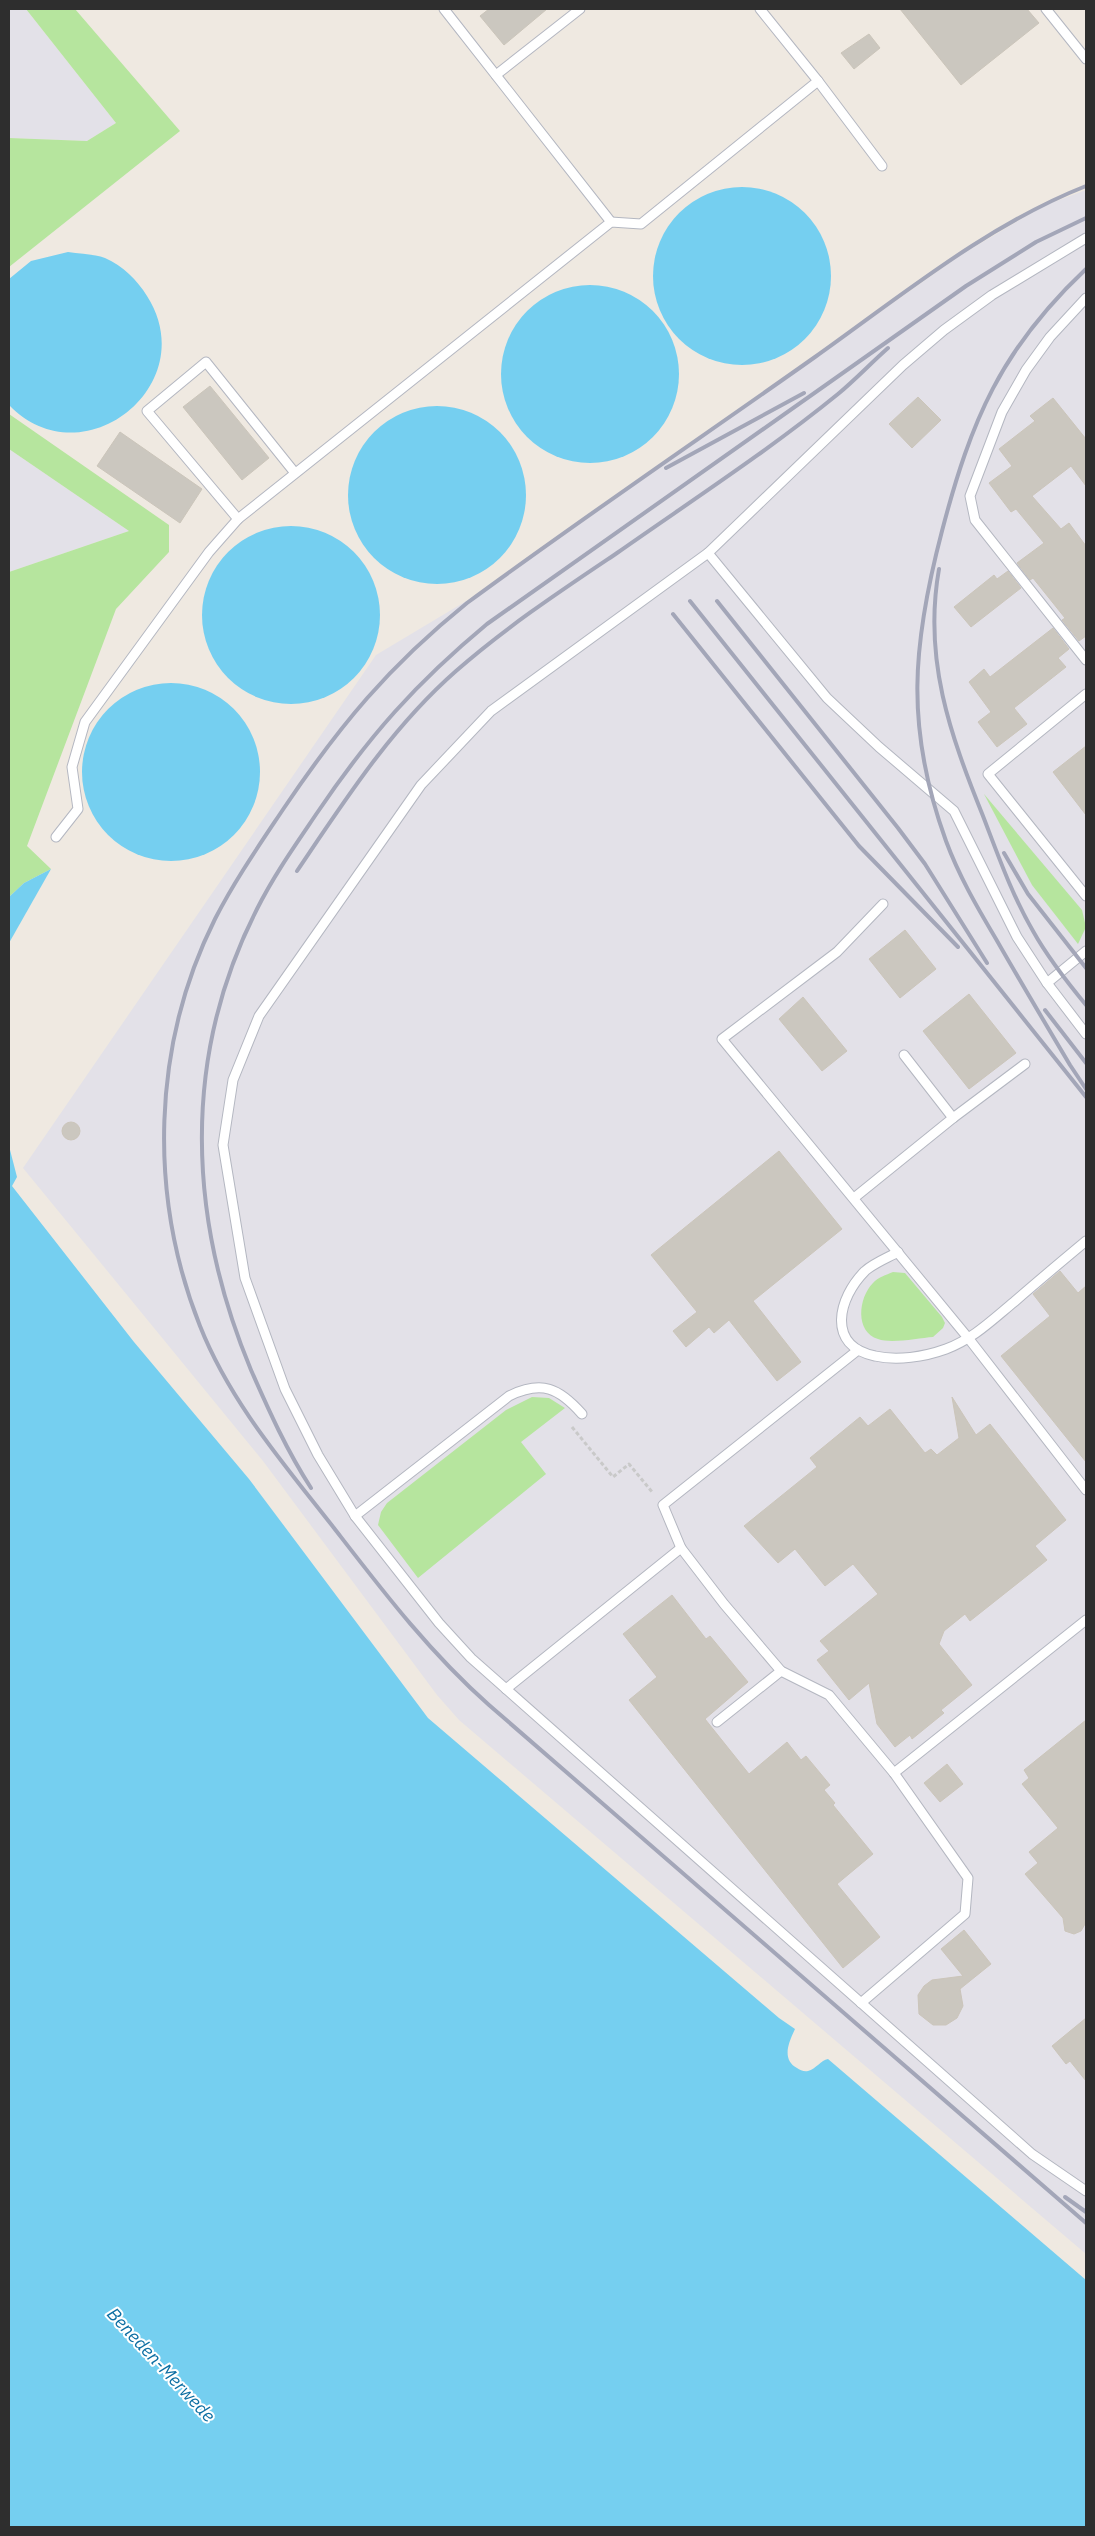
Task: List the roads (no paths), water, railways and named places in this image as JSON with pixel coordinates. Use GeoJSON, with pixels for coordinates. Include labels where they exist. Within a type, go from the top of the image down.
{"type":"FeatureCollection","features":[{"type":"Feature","properties":{"kind":"lane"},"geometry":{"type":"LineString","coordinates":[[444,9],[611,222]]}},
{"type":"Feature","properties":{"kind":"lane"},"geometry":{"type":"LineString","coordinates":[[496,75],[580,9]]}},
{"type":"Feature","properties":{"kind":"lane"},"geometry":{"type":"LineString","coordinates":[[760,9],[882,166]]}},
{"type":"Feature","properties":{"kind":"lane"},"geometry":{"type":"LineString","coordinates":[[1046,9],[1086,60]]}},
{"type":"Feature","properties":{"kind":"lane"},"geometry":{"type":"LineString","coordinates":[[56,837],[78,809],[72,767],[85,722],[209,552],[238,519],[611,222],[641,224],[818,82]]}},
{"type":"Feature","properties":{"kind":"lane"},"geometry":{"type":"LineString","coordinates":[[1086,238],[1000,290],[944,330],[903,366],[708,553],[491,712],[454,749],[421,785],[258,1016],[233,1080],[223,1145],[245,1278],[285,1389],[318,1455],[355,1516],[439,1624],[471,1658],[1032,2154],[1086,2191]]}},
{"type":"Feature","properties":{"kind":"lane"},"geometry":{"type":"LineString","coordinates":[[1086,298],[1050,337],[1026,370],[1002,412],[970,496],[975,520],[1086,660]]}},
{"type":"Feature","properties":{"kind":"lane"},"geometry":{"type":"LineString","coordinates":[[238,519],[147,411],[206,362],[295,473]]}},
{"type":"Feature","properties":{"kind":"lane"},"geometry":{"type":"LineString","coordinates":[[708,553],[827,698],[879,747],[954,811],[1017,937],[1047,983],[1086,1034]]}},
{"type":"Feature","properties":{"kind":"lane"},"geometry":{"type":"LineString","coordinates":[[1086,694],[988,774],[1086,896]]}},
{"type":"Feature","properties":{"kind":"lane"},"geometry":{"type":"LineString","coordinates":[[883,904],[837,952],[722,1038],[969,1339],[1086,1490]]}},
{"type":"Feature","properties":{"kind":"lane"},"geometry":{"type":"LineString","coordinates":[[1047,983],[1086,951]]}},
{"type":"Feature","properties":{"kind":"lane"},"geometry":{"type":"LineString","coordinates":[[904,1054],[953,1118]]}},
{"type":"Feature","properties":{"kind":"lane"},"geometry":{"type":"LineString","coordinates":[[854,1198],[953,1118],[1024,1064]]}},
{"type":"Feature","properties":{"kind":"lane"},"geometry":{"type":"LineString","coordinates":[[898,1252],[867,1270],[852,1285],[842,1304],[841,1322],[847,1339],[858,1350],[882,1357],[909,1357],[944,1350],[969,1339],[1086,1241]]}},
{"type":"Feature","properties":{"kind":"lane"},"geometry":{"type":"LineString","coordinates":[[858,1350],[663,1506],[680,1548],[724,1604],[781,1671],[829,1696],[894,1773],[968,1878],[964,1914],[861,2003]]}},
{"type":"Feature","properties":{"kind":"lane"},"geometry":{"type":"LineString","coordinates":[[355,1516],[509,1396],[519,1391],[540,1387],[550,1389],[569,1399],[582,1414]]}},
{"type":"Feature","properties":{"kind":"lane"},"geometry":{"type":"LineString","coordinates":[[506,1689],[680,1548]]}},
{"type":"Feature","properties":{"kind":"lane"},"geometry":{"type":"LineString","coordinates":[[894,1773],[1086,1620]]}},
{"type":"Feature","properties":{"kind":"lane"},"geometry":{"type":"LineString","coordinates":[[717,1722],[781,1671]]}},
{"type":"Feature","properties":{"kind":"water"},"geometry":{"type":"Polygon","coordinates":[[[733,187],[751,187],[768,190],[784,197],[799,207],[811,219],[821,234],[828,250],[831,276],[830,293],[825,310],[811,333],[799,345],[784,355],[768,362],[751,365],[733,365],[716,362],[700,355],[685,345],[673,333],[663,318],[656,302],[653,285],[653,267],[656,250],[663,234],[673,219],[685,207],[700,197],[716,190],[733,187]]]}},
{"type":"Feature","properties":{"kind":"water"},"geometry":{"type":"Polygon","coordinates":[[[68,252],[101,257],[112,261],[124,269],[139,284],[147,296],[160,329],[160,361],[148,390],[127,412],[100,427],[69,433],[38,426],[9,405],[9,279],[31,261],[68,252]]]}},
{"type":"Feature","properties":{"kind":"water"},"geometry":{"type":"Polygon","coordinates":[[[581,285],[599,285],[616,288],[632,295],[647,305],[659,317],[669,332],[676,348],[679,374],[678,391],[673,408],[659,431],[647,443],[632,453],[616,460],[599,463],[581,463],[564,460],[548,453],[533,443],[521,431],[511,416],[504,400],[501,383],[501,365],[504,348],[511,332],[521,317],[533,305],[548,295],[564,288],[581,285]]]}},
{"type":"Feature","properties":{"kind":"water"},"geometry":{"type":"Polygon","coordinates":[[[428,406],[446,406],[463,409],[479,416],[494,426],[506,438],[516,453],[523,469],[526,495],[525,512],[520,529],[506,552],[494,564],[479,574],[463,581],[446,584],[428,584],[411,581],[395,574],[380,564],[368,552],[358,537],[351,521],[348,504],[348,486],[351,469],[358,453],[368,438],[380,426],[395,416],[411,409],[428,406]]]}},
{"type":"Feature","properties":{"kind":"water"},"geometry":{"type":"Polygon","coordinates":[[[282,526],[300,526],[317,529],[333,536],[348,546],[360,558],[370,573],[377,589],[380,615],[379,632],[374,649],[360,672],[348,684],[333,694],[317,701],[300,704],[282,704],[265,701],[249,694],[234,684],[222,672],[212,657],[205,641],[202,624],[202,606],[205,589],[212,573],[222,558],[234,546],[249,536],[265,529],[282,526]]]}},
{"type":"Feature","properties":{"kind":"water"},"geometry":{"type":"Polygon","coordinates":[[[162,683],[180,683],[197,686],[213,693],[228,703],[240,715],[250,730],[257,746],[260,772],[259,789],[254,806],[240,829],[228,841],[213,851],[197,858],[180,861],[162,861],[145,858],[129,851],[114,841],[102,829],[92,814],[85,798],[82,781],[82,763],[85,746],[92,730],[102,715],[114,703],[129,693],[145,686],[162,683]]]}},
{"type":"Feature","properties":{"kind":"water"},"geometry":{"type":"Polygon","coordinates":[[[51,869],[9,943],[9,897],[24,883],[51,869]]]}},
{"type":"Feature","properties":{"kind":"water","name":"Beneden-Merwede"},"geometry":{"type":"Polygon","coordinates":[[[9,1146],[17,1177],[12,1186],[134,1342],[249,1479],[428,1718],[779,2018],[795,2029],[788,2050],[789,2060],[792,2064],[801,2070],[807,2071],[828,2059],[1086,2280],[1086,2527],[9,2527],[9,1146]]]}},
{"type":"Feature","properties":{"kind":"railway"},"geometry":{"type":"LineString","coordinates":[[1086,186],[1049,202],[979,241],[912,286],[815,357],[467,603],[413,650],[367,698],[325,750],[248,862],[215,919],[194,967],[179,1017],[169,1069],[164,1121],[165,1173],[172,1225],[183,1276],[212,1354],[242,1406],[260,1432],[407,1620],[446,1664],[489,1705],[1086,2223]]}},
{"type":"Feature","properties":{"kind":"railway"},"geometry":{"type":"LineString","coordinates":[[311,1488],[286,1445],[265,1401],[251,1370],[230,1313],[215,1255],[205,1197],[202,1139],[205,1081],[215,1023],[232,965],[257,909],[278,872],[336,785],[375,735],[416,689],[487,624],[966,286],[1036,242],[1086,218]]}},
{"type":"Feature","properties":{"kind":"railway"},"geometry":{"type":"LineString","coordinates":[[1086,269],[1032,328],[993,388],[978,420],[953,491],[932,572],[919,649],[917,686],[924,761],[933,800],[951,854],[982,915],[1086,1089]]}},
{"type":"Feature","properties":{"kind":"railway"},"geometry":{"type":"LineString","coordinates":[[297,871],[370,766],[410,716],[456,671],[535,609],[784,436],[838,394],[888,348]]}},
{"type":"Feature","properties":{"kind":"railway"},"geometry":{"type":"LineString","coordinates":[[666,468],[804,393]]}},
{"type":"Feature","properties":{"kind":"railway"},"geometry":{"type":"LineString","coordinates":[[939,569],[934,634],[937,665],[950,726],[971,786],[1018,903],[1051,960],[1086,1005]]}},
{"type":"Feature","properties":{"kind":"railway"},"geometry":{"type":"LineString","coordinates":[[690,601],[1086,1097]]}},
{"type":"Feature","properties":{"kind":"railway"},"geometry":{"type":"LineString","coordinates":[[717,601],[925,864],[987,963]]}},
{"type":"Feature","properties":{"kind":"railway"},"geometry":{"type":"LineString","coordinates":[[673,614],[859,846],[958,947]]}},
{"type":"Feature","properties":{"kind":"railway"},"geometry":{"type":"LineString","coordinates":[[1004,853],[1028,894],[1086,968]]}},
{"type":"Feature","properties":{"kind":"railway"},"geometry":{"type":"LineString","coordinates":[[1045,1010],[1086,1063]]}},
{"type":"Feature","properties":{"kind":"railway"},"geometry":{"type":"LineString","coordinates":[[1065,2197],[1086,2212]]}}]}
